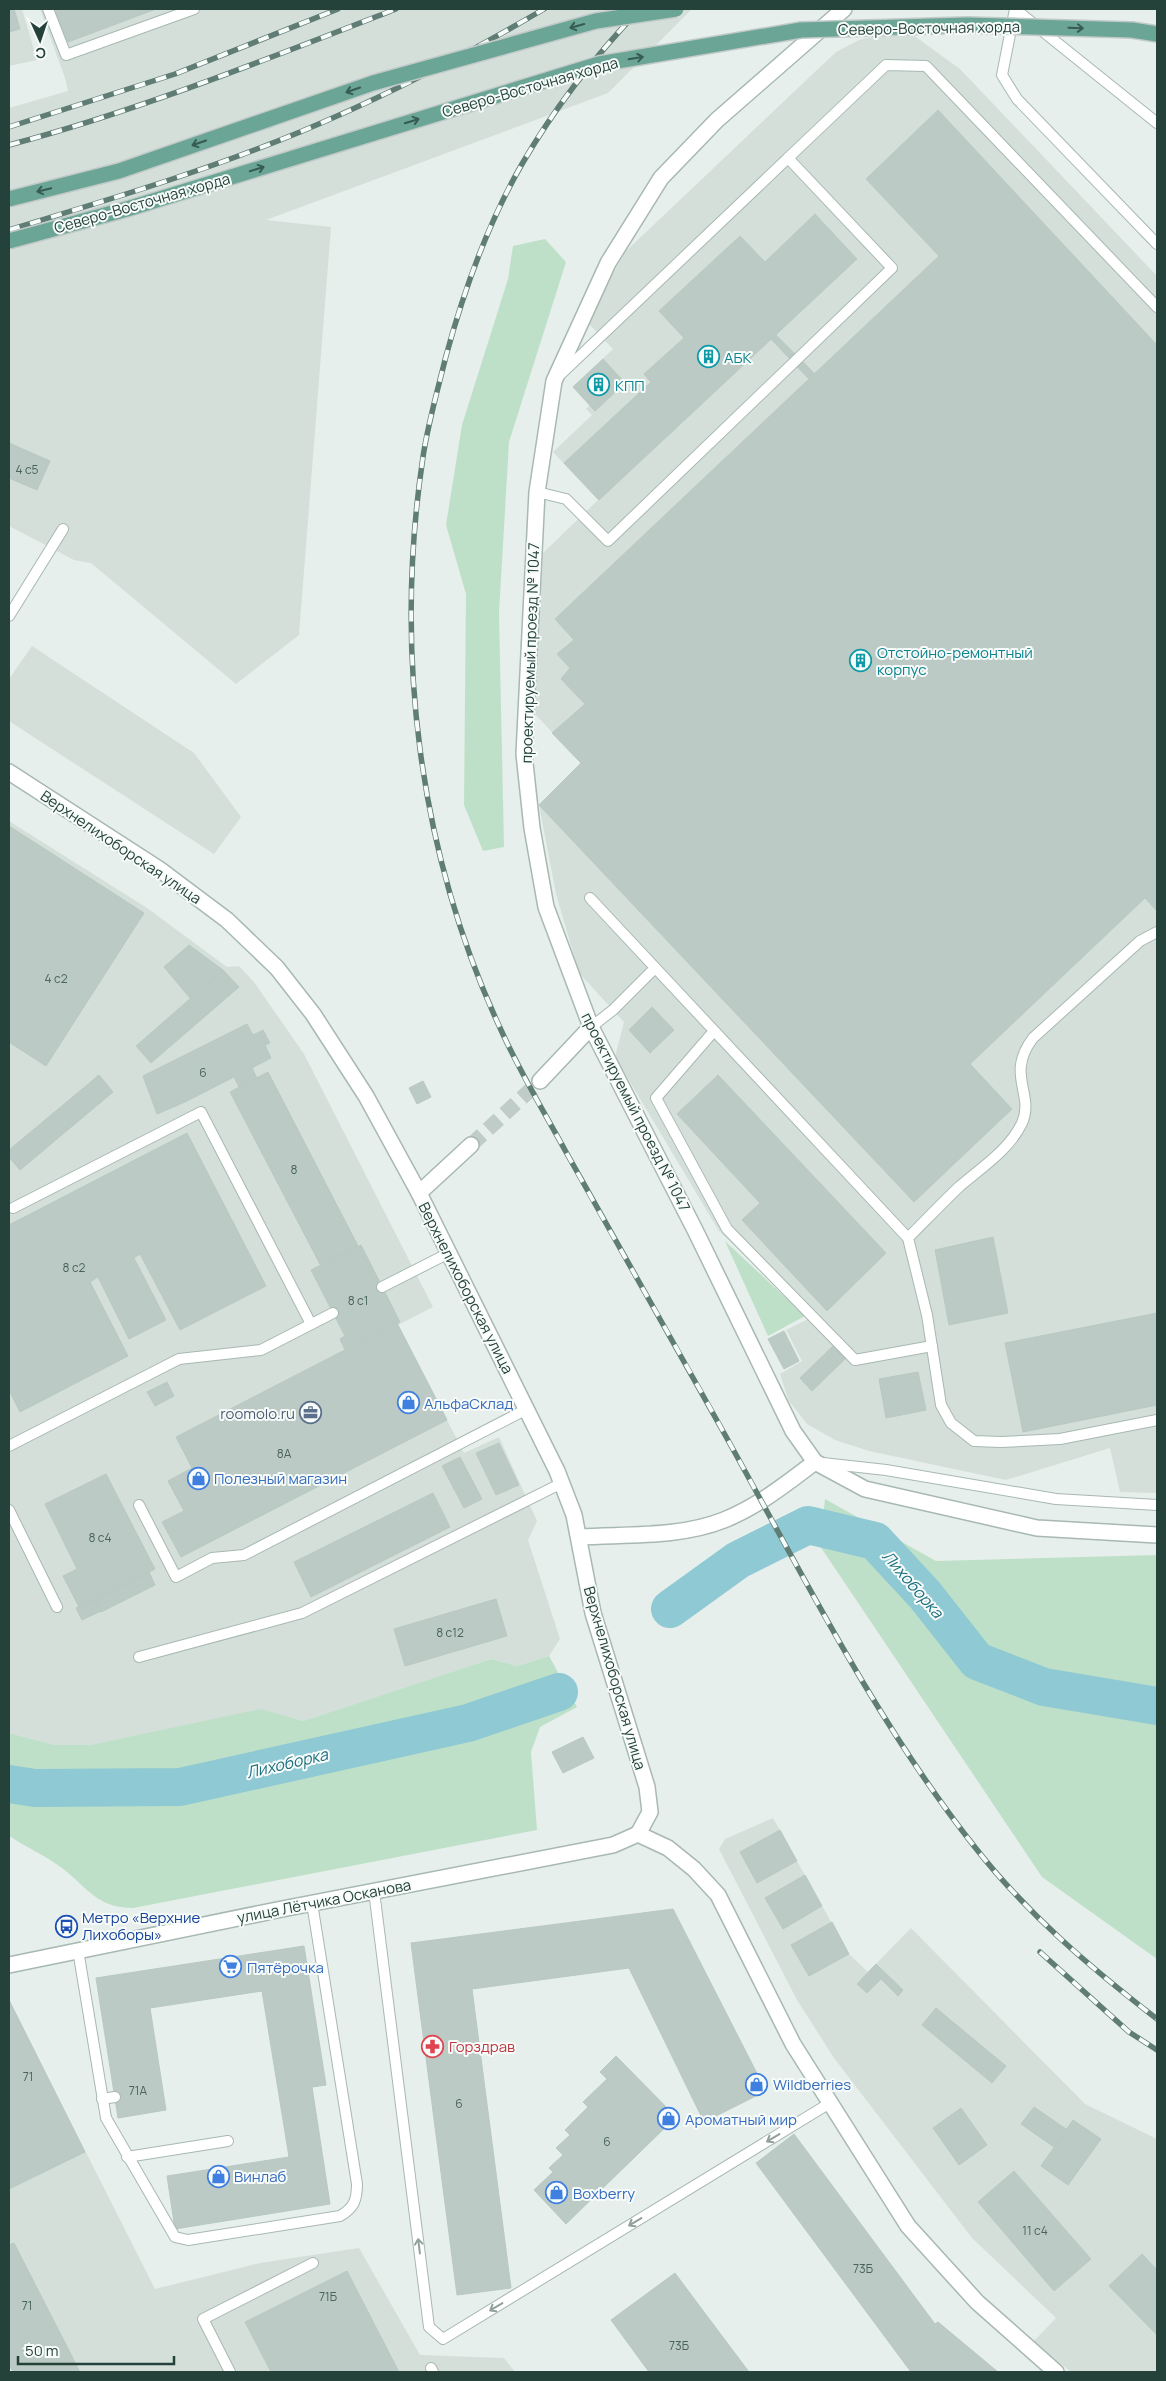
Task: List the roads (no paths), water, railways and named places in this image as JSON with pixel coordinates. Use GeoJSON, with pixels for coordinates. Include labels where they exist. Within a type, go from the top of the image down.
{"type":"FeatureCollection","features":[{"type":"Feature","properties":{"kind":"main road"},"geometry":{"type":"LineString","coordinates":[[9,199],[119,171],[373,83],[596,21],[676,9]]}},
{"type":"Feature","properties":{"kind":"main road","name":"Северо-Восточная хорда"},"geometry":{"type":"LineString","coordinates":[[9,241],[127,209],[598,64],[801,30],[967,25],[1132,30],[1157,34]]}},
{"type":"Feature","properties":{"kind":"street","name":"проектируемый проезд № 1047"},"geometry":{"type":"LineString","coordinates":[[814,1462],[792,1432],[695,1230],[591,1027],[546,907],[532,828],[524,754],[537,492],[554,382],[608,263],[661,178],[716,120],[844,9]]}},
{"type":"Feature","properties":{"kind":"street","name":"Верхнелихоборская улица"},"geometry":{"type":"LineString","coordinates":[[9,772],[159,869],[227,920],[277,968],[313,1014],[366,1096],[449,1253],[527,1409],[562,1483],[574,1515],[593,1613],[647,1787],[650,1812],[638,1834]]}},
{"type":"Feature","properties":{"kind":"street"},"geometry":{"type":"LineString","coordinates":[[540,1080],[591,1027]]}},
{"type":"Feature","properties":{"kind":"street"},"geometry":{"type":"LineString","coordinates":[[418,1193],[471,1145]]}},
{"type":"Feature","properties":{"kind":"street"},"geometry":{"type":"LineString","coordinates":[[578,1537],[669,1532],[724,1520],[773,1494],[814,1462],[865,1489],[1037,1528],[1157,1536]]}},
{"type":"Feature","properties":{"kind":"street"},"geometry":{"type":"LineString","coordinates":[[638,1834],[668,1848],[694,1869],[718,1895],[793,2044],[908,2226],[977,2302],[1056,2372]]}},
{"type":"Feature","properties":{"kind":"street","name":"улица Лётчика Осканова"},"geometry":{"type":"LineString","coordinates":[[9,1965],[312,1903],[613,1845],[638,1834]]}},
{"type":"Feature","properties":{"kind":"lane"},"geometry":{"type":"LineString","coordinates":[[48,9],[66,55],[194,9]]}},
{"type":"Feature","properties":{"kind":"lane"},"geometry":{"type":"LineString","coordinates":[[1157,123],[1015,9],[1002,75],[1017,99],[1157,244]]}},
{"type":"Feature","properties":{"kind":"lane"},"geometry":{"type":"LineString","coordinates":[[554,382],[886,65],[926,66],[1157,307]]}},
{"type":"Feature","properties":{"kind":"lane"},"geometry":{"type":"LineString","coordinates":[[537,492],[566,499],[608,541],[892,268],[788,158]]}},
{"type":"Feature","properties":{"kind":"lane"},"geometry":{"type":"LineString","coordinates":[[9,616],[63,529]]}},
{"type":"Feature","properties":{"kind":"lane"},"geometry":{"type":"LineString","coordinates":[[590,898],[908,1238],[932,1346],[942,1405],[951,1423],[974,1441],[1001,1442],[1060,1439],[1157,1420]]}},
{"type":"Feature","properties":{"kind":"lane"},"geometry":{"type":"LineString","coordinates":[[908,1238],[996,1154],[1022,1123],[1025,1112],[1019,1069],[1023,1051],[1033,1038],[1140,941],[1157,932]]}},
{"type":"Feature","properties":{"kind":"lane"},"geometry":{"type":"LineString","coordinates":[[591,1027],[613,1010],[655,968]]}},
{"type":"Feature","properties":{"kind":"lane"},"geometry":{"type":"LineString","coordinates":[[714,1031],[656,1098],[727,1229],[855,1360],[932,1346]]}},
{"type":"Feature","properties":{"kind":"lane"},"geometry":{"type":"LineString","coordinates":[[13,1208],[201,1112],[310,1324]]}},
{"type":"Feature","properties":{"kind":"lane"},"geometry":{"type":"LineString","coordinates":[[382,1287],[449,1253]]}},
{"type":"Feature","properties":{"kind":"lane"},"geometry":{"type":"LineString","coordinates":[[9,1446],[179,1359],[261,1350],[333,1313]]}},
{"type":"Feature","properties":{"kind":"lane"},"geometry":{"type":"LineString","coordinates":[[139,1505],[176,1577],[212,1558],[244,1555],[527,1409]]}},
{"type":"Feature","properties":{"kind":"lane"},"geometry":{"type":"LineString","coordinates":[[814,1462],[886,1470],[1056,1498],[1157,1505]]}},
{"type":"Feature","properties":{"kind":"lane"},"geometry":{"type":"LineString","coordinates":[[139,1657],[302,1613],[562,1483]]}},
{"type":"Feature","properties":{"kind":"lane"},"geometry":{"type":"LineString","coordinates":[[9,1510],[57,1607]]}},
{"type":"Feature","properties":{"kind":"lane"},"geometry":{"type":"LineString","coordinates":[[374,1891],[429,2327],[442,2340],[830,2103]]}},
{"type":"Feature","properties":{"kind":"lane"},"geometry":{"type":"LineString","coordinates":[[78,1950],[102,2099],[108,2123],[170,2231],[181,2240],[340,2216],[354,2205],[357,2196],[357,2184],[312,1903]]}},
{"type":"Feature","properties":{"kind":"lane"},"geometry":{"type":"LineString","coordinates":[[102,2099],[115,2097]]}},
{"type":"Feature","properties":{"kind":"lane"},"geometry":{"type":"LineString","coordinates":[[127,2157],[228,2141]]}},
{"type":"Feature","properties":{"kind":"lane"},"geometry":{"type":"LineString","coordinates":[[230,2372],[203,2319],[313,2263]]}},
{"type":"Feature","properties":{"kind":"waterway","name":"Лихоборка"},"geometry":{"type":"LineString","coordinates":[[670,1609],[738,1560],[808,1525],[875,1541],[925,1595],[977,1661],[1044,1687],[1157,1706]]}},
{"type":"Feature","properties":{"kind":"waterway","name":"Лихоборка"},"geometry":{"type":"LineString","coordinates":[[9,1784],[35,1788],[180,1787],[468,1723],[559,1692]]}},
{"type":"Feature","properties":{"kind":"tunnel"},"geometry":{"type":"LineString","coordinates":[[471,1145],[540,1081]]}},
{"type":"Feature","properties":{"kind":"railway"},"geometry":{"type":"LineString","coordinates":[[9,127],[175,74],[338,9]]}},
{"type":"Feature","properties":{"kind":"railway"},"geometry":{"type":"LineString","coordinates":[[9,145],[156,100],[396,9]]}},
{"type":"Feature","properties":{"kind":"railway"},"geometry":{"type":"LineString","coordinates":[[9,230],[229,160],[300,132],[424,75],[544,9]]}},
{"type":"Feature","properties":{"kind":"railway"},"geometry":{"type":"LineString","coordinates":[[640,9],[607,45],[562,102],[510,186],[478,257],[461,306],[433,406],[423,457],[415,530],[411,603],[413,676],[420,749],[432,821],[450,893],[473,962],[508,1046],[524,1077],[811,1592],[904,1748],[974,1846],[1015,1894],[1060,1939],[1157,2019]]}},
{"type":"Feature","properties":{"kind":"railway"},"geometry":{"type":"LineString","coordinates":[[1040,1952],[1129,2032],[1157,2050]]}},
{"type":"Feature","properties":{"kind":"place","name":"АБК"},"geometry":{"type":"Point","coordinates":[708,357]}},
{"type":"Feature","properties":{"kind":"place","name":"КПП"},"geometry":{"type":"Point","coordinates":[599,385]}},
{"type":"Feature","properties":{"kind":"place","name":"Отстойно-ремонтный корпус"},"geometry":{"type":"Point","coordinates":[861,661]}},
{"type":"Feature","properties":{"kind":"place","name":"АльфаСклад"},"geometry":{"type":"Point","coordinates":[408,1403]}},
{"type":"Feature","properties":{"kind":"place","name":"roomolo.ru"},"geometry":{"type":"Point","coordinates":[311,1413]}},
{"type":"Feature","properties":{"kind":"place","name":"Полезный магазин"},"geometry":{"type":"Point","coordinates":[198,1478]}},
{"type":"Feature","properties":{"kind":"place","name":"Метро «Верхние Лихоборы»"},"geometry":{"type":"Point","coordinates":[66,1926]}},
{"type":"Feature","properties":{"kind":"place","name":"Пятёрочка"},"geometry":{"type":"Point","coordinates":[231,1967]}},
{"type":"Feature","properties":{"kind":"place","name":"Горздрав"},"geometry":{"type":"Point","coordinates":[433,2046]}},
{"type":"Feature","properties":{"kind":"place","name":"Wildberries"},"geometry":{"type":"Point","coordinates":[757,2084]}},
{"type":"Feature","properties":{"kind":"place","name":"Ароматный мир"},"geometry":{"type":"Point","coordinates":[669,2119]}},
{"type":"Feature","properties":{"kind":"place","name":"Винлаб"},"geometry":{"type":"Point","coordinates":[218,2176]}},
{"type":"Feature","properties":{"kind":"place","name":"Boxberry"},"geometry":{"type":"Point","coordinates":[557,2193]}}]}
